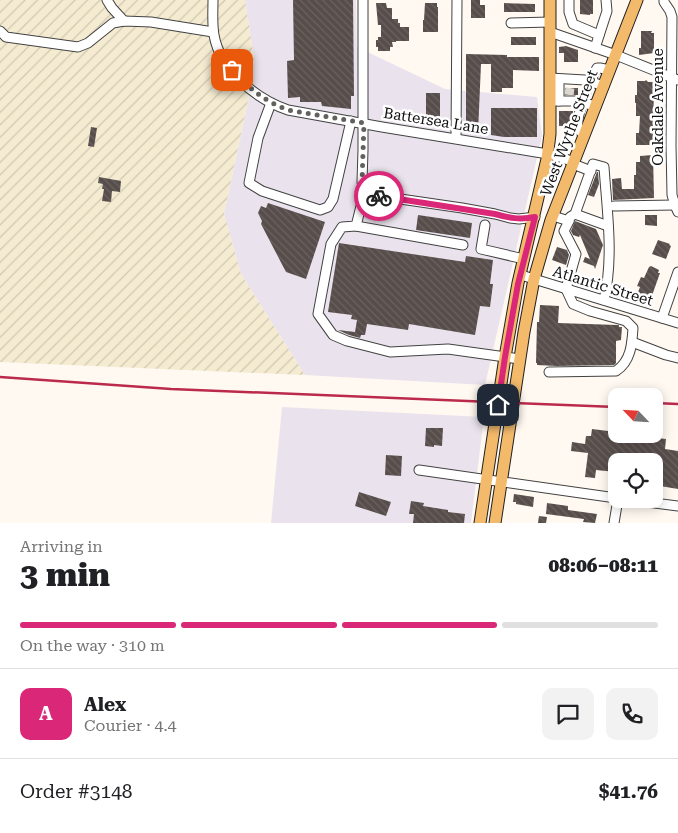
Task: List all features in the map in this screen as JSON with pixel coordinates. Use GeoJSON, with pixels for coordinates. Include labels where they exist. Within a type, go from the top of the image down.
{"type":"FeatureCollection","features":[{"type":"Feature","properties":{"kind":"main road"},"geometry":{"type":"LineString","coordinates":[[480,523],[505,357],[524,259],[548,154],[554,101],[550,0]]}},
{"type":"Feature","properties":{"kind":"main road","name":"West Wythe Street"},"geometry":{"type":"LineString","coordinates":[[495,523],[534,279],[553,216],[638,0]]}},
{"type":"Feature","properties":{"kind":"street"},"geometry":{"type":"LineString","coordinates":[[107,0],[124,21]]}},
{"type":"Feature","properties":{"kind":"street","name":"Battersea Lane"},"geometry":{"type":"LineString","coordinates":[[213,0],[214,32],[221,55],[240,80],[271,103],[288,110],[548,154],[560,157],[591,171],[593,164],[604,167],[608,226]]}},
{"type":"Feature","properties":{"kind":"street"},"geometry":{"type":"LineString","coordinates":[[363,0],[364,123],[362,182],[365,190],[373,195],[487,212],[510,218],[535,217]]}},
{"type":"Feature","properties":{"kind":"street"},"geometry":{"type":"LineString","coordinates":[[456,138],[457,0]]}},
{"type":"Feature","properties":{"kind":"street"},"geometry":{"type":"LineString","coordinates":[[569,0],[573,24],[600,35]]}},
{"type":"Feature","properties":{"kind":"street"},"geometry":{"type":"LineString","coordinates":[[595,48],[607,11],[606,0]]}},
{"type":"Feature","properties":{"kind":"street","name":"Oakdale Avenue"},"geometry":{"type":"LineString","coordinates":[[664,1],[672,17],[675,79],[672,195],[676,209]]}},
{"type":"Feature","properties":{"kind":"street"},"geometry":{"type":"LineString","coordinates":[[0,31],[6,37],[78,47],[88,43],[113,23],[124,21],[151,22],[214,32]]}},
{"type":"Feature","properties":{"kind":"street"},"geometry":{"type":"LineString","coordinates":[[511,24],[550,27],[595,48],[675,79]]}},
{"type":"Feature","properties":{"kind":"street"},"geometry":{"type":"LineString","coordinates":[[573,94],[591,82],[597,68],[610,70]]}},
{"type":"Feature","properties":{"kind":"street"},"geometry":{"type":"LineString","coordinates":[[554,78],[573,94],[596,106]]}},
{"type":"Feature","properties":{"kind":"street"},"geometry":{"type":"LineString","coordinates":[[581,80],[604,86]]}},
{"type":"Feature","properties":{"kind":"street"},"geometry":{"type":"LineString","coordinates":[[554,101],[580,91],[581,80]]}},
{"type":"Feature","properties":{"kind":"street"},"geometry":{"type":"LineString","coordinates":[[581,80],[573,94],[579,113],[578,128],[584,136]]}},
{"type":"Feature","properties":{"kind":"street"},"geometry":{"type":"LineString","coordinates":[[271,103],[258,138],[249,183],[262,191],[320,210],[328,207],[333,199],[351,121]]}},
{"type":"Feature","properties":{"kind":"street"},"geometry":{"type":"LineString","coordinates":[[549,372],[616,371],[622,367],[631,350],[633,328],[626,321],[573,304],[566,289],[576,254],[564,231],[572,218],[591,171]]}},
{"type":"Feature","properties":{"kind":"street"},"geometry":{"type":"LineString","coordinates":[[356,226],[365,190]]}},
{"type":"Feature","properties":{"kind":"street"},"geometry":{"type":"LineString","coordinates":[[614,206],[676,209]]}},
{"type":"Feature","properties":{"kind":"street"},"geometry":{"type":"LineString","coordinates":[[553,216],[608,226],[609,276],[604,300]]}},
{"type":"Feature","properties":{"kind":"street"},"geometry":{"type":"LineString","coordinates":[[485,225],[481,250],[524,259]]}},
{"type":"Feature","properties":{"kind":"street"},"geometry":{"type":"LineString","coordinates":[[463,245],[356,226],[342,227],[331,244],[318,314],[333,335],[347,341],[390,352],[448,348],[520,359]]}},
{"type":"Feature","properties":{"kind":"street"},"geometry":{"type":"LineString","coordinates":[[662,318],[678,272]]}},
{"type":"Feature","properties":{"kind":"street","name":"Atlantic Street"},"geometry":{"type":"LineString","coordinates":[[521,275],[678,324]]}},
{"type":"Feature","properties":{"kind":"street"},"geometry":{"type":"LineString","coordinates":[[632,342],[678,358]]}},
{"type":"Feature","properties":{"kind":"street"},"geometry":{"type":"LineString","coordinates":[[419,470],[608,497]]}},
{"type":"Feature","properties":{"kind":"street"},"geometry":{"type":"LineString","coordinates":[[663,504],[678,506]]}},
{"type":"Feature","properties":{"kind":"street"},"geometry":{"type":"LineString","coordinates":[[614,523],[616,508]]}},
{"type":"Feature","properties":{"kind":"shaded area"},"geometry":{"type":"Polygon","coordinates":[[[0,0],[245,0],[254,58],[248,101],[224,214],[241,274],[305,375],[0,362],[0,0]]]}},
{"type":"Feature","properties":{"kind":"shaded area"},"geometry":{"type":"Polygon","coordinates":[[[245,0],[356,0],[357,47],[445,89],[537,97],[542,136],[485,385],[305,375],[241,274],[224,214],[248,101],[254,58],[245,0]]]}},
{"type":"Feature","properties":{"kind":"shaded area"},"geometry":{"type":"Polygon","coordinates":[[[282,407],[484,417],[471,523],[271,523],[282,407]]]}},
{"type":"Feature","properties":{"kind":"building"},"geometry":{"type":"Polygon","coordinates":[[[293,0],[353,0],[354,96],[351,96],[351,109],[322,106],[321,102],[300,102],[300,97],[288,98],[287,61],[294,60],[293,0]]]}},
{"type":"Feature","properties":{"kind":"building"},"geometry":{"type":"Polygon","coordinates":[[[471,0],[480,0],[480,5],[485,5],[485,18],[471,18],[471,0]]]}},
{"type":"Feature","properties":{"kind":"building"},"geometry":{"type":"Polygon","coordinates":[[[580,0],[593,0],[593,14],[580,14],[580,0]]]}},
{"type":"Feature","properties":{"kind":"building"},"geometry":{"type":"Polygon","coordinates":[[[376,3],[386,3],[387,8],[392,8],[392,19],[398,19],[400,27],[409,27],[409,41],[392,42],[393,47],[390,47],[390,51],[378,51],[376,40],[378,40],[378,37],[381,37],[381,25],[378,25],[376,3]]]}},
{"type":"Feature","properties":{"kind":"building"},"geometry":{"type":"Polygon","coordinates":[[[425,3],[437,3],[438,32],[423,32],[425,3]]]}},
{"type":"Feature","properties":{"kind":"building"},"geometry":{"type":"Polygon","coordinates":[[[504,3],[535,4],[535,12],[504,12],[504,3]]]}},
{"type":"Feature","properties":{"kind":"building"},"geometry":{"type":"Polygon","coordinates":[[[641,31],[652,31],[651,33],[654,33],[654,53],[639,55],[641,31]]]}},
{"type":"Feature","properties":{"kind":"building"},"geometry":{"type":"Polygon","coordinates":[[[511,37],[536,37],[536,45],[511,45],[511,37]]]}},
{"type":"Feature","properties":{"kind":"building"},"geometry":{"type":"Polygon","coordinates":[[[566,46],[578,50],[578,62],[564,62],[564,53],[559,53],[559,47],[566,46]]]}},
{"type":"Feature","properties":{"kind":"building"},"geometry":{"type":"Polygon","coordinates":[[[466,54],[539,57],[539,71],[513,70],[513,88],[502,88],[502,92],[491,92],[491,64],[481,64],[478,133],[466,131],[466,54]]]}},
{"type":"Feature","properties":{"kind":"building"},"geometry":{"type":"Polygon","coordinates":[[[646,80],[654,82],[653,145],[636,145],[636,133],[639,133],[640,116],[636,116],[635,95],[637,95],[637,81],[646,80]]]}},
{"type":"Feature","properties":{"kind":"building"},"geometry":{"type":"Polygon","coordinates":[[[565,88],[578,88],[578,95],[565,95],[565,88]]]}},
{"type":"Feature","properties":{"kind":"building"},"geometry":{"type":"Polygon","coordinates":[[[426,93],[440,93],[440,118],[426,118],[426,93]]]}},
{"type":"Feature","properties":{"kind":"building"},"geometry":{"type":"Polygon","coordinates":[[[491,108],[537,108],[537,137],[491,135],[491,108]]]}},
{"type":"Feature","properties":{"kind":"building"},"geometry":{"type":"Polygon","coordinates":[[[559,111],[573,111],[573,130],[567,130],[567,126],[559,126],[559,111]]]}},
{"type":"Feature","properties":{"kind":"building"},"geometry":{"type":"Polygon","coordinates":[[[91,127],[97,128],[94,147],[88,146],[91,127]]]}},
{"type":"Feature","properties":{"kind":"building"},"geometry":{"type":"Polygon","coordinates":[[[653,155],[654,198],[613,200],[612,179],[621,178],[622,189],[634,189],[636,162],[640,162],[640,156],[653,155]]]}},
{"type":"Feature","properties":{"kind":"building"},"geometry":{"type":"Polygon","coordinates":[[[597,172],[599,184],[594,197],[588,195],[597,172]]]}},
{"type":"Feature","properties":{"kind":"building"},"geometry":{"type":"Polygon","coordinates":[[[99,177],[121,181],[120,192],[112,191],[111,202],[102,201],[104,189],[102,189],[103,184],[98,183],[99,177]]]}},
{"type":"Feature","properties":{"kind":"building"},"geometry":{"type":"Polygon","coordinates":[[[268,203],[325,222],[306,279],[286,272],[261,224],[262,221],[258,213],[261,206],[266,208],[268,203]]]}},
{"type":"Feature","properties":{"kind":"building"},"geometry":{"type":"Polygon","coordinates":[[[418,215],[472,223],[470,238],[416,230],[418,215]]]}},
{"type":"Feature","properties":{"kind":"building"},"geometry":{"type":"Polygon","coordinates":[[[645,215],[657,215],[657,226],[645,225],[645,215]]]}},
{"type":"Feature","properties":{"kind":"building"},"geometry":{"type":"Polygon","coordinates":[[[575,221],[596,229],[603,245],[595,269],[594,266],[583,262],[585,257],[590,259],[580,235],[579,237],[573,235],[571,231],[575,221]]]}},
{"type":"Feature","properties":{"kind":"building"},"geometry":{"type":"Polygon","coordinates":[[[658,240],[671,246],[666,259],[652,254],[658,240]]]}},
{"type":"Feature","properties":{"kind":"building"},"geometry":{"type":"Polygon","coordinates":[[[339,243],[465,262],[466,256],[493,260],[490,284],[493,284],[490,307],[480,306],[475,335],[409,324],[408,330],[367,324],[365,335],[361,335],[360,338],[338,330],[355,332],[357,320],[351,319],[352,315],[328,312],[339,243]]]}},
{"type":"Feature","properties":{"kind":"building"},"geometry":{"type":"Polygon","coordinates":[[[557,247],[567,250],[569,255],[566,265],[552,260],[557,247]]]}},
{"type":"Feature","properties":{"kind":"building"},"geometry":{"type":"Polygon","coordinates":[[[651,266],[659,270],[658,273],[660,273],[649,304],[646,304],[635,300],[640,287],[637,286],[641,277],[644,278],[651,266]]]}},
{"type":"Feature","properties":{"kind":"building"},"geometry":{"type":"Polygon","coordinates":[[[540,305],[559,306],[558,323],[619,325],[619,327],[622,327],[621,340],[616,341],[616,363],[614,365],[537,365],[537,322],[539,322],[540,305]]]}},
{"type":"Feature","properties":{"kind":"building"},"geometry":{"type":"Polygon","coordinates":[[[426,428],[443,428],[442,446],[425,446],[426,428]]]}},
{"type":"Feature","properties":{"kind":"building"},"geometry":{"type":"Polygon","coordinates":[[[592,429],[608,431],[608,443],[663,443],[663,439],[666,439],[665,449],[678,451],[678,489],[663,486],[663,453],[608,453],[608,471],[596,470],[595,478],[585,477],[588,453],[571,451],[572,442],[585,444],[586,436],[591,436],[592,429]]]}},
{"type":"Feature","properties":{"kind":"building"},"geometry":{"type":"Polygon","coordinates":[[[386,455],[402,456],[401,476],[385,475],[386,455]]]}},
{"type":"Feature","properties":{"kind":"building"},"geometry":{"type":"Polygon","coordinates":[[[359,492],[391,502],[386,516],[355,506],[359,492]]]}},
{"type":"Feature","properties":{"kind":"building"},"geometry":{"type":"Polygon","coordinates":[[[514,494],[534,497],[533,507],[513,502],[514,494]]]}},
{"type":"Feature","properties":{"kind":"building"},"geometry":{"type":"Polygon","coordinates":[[[411,501],[424,503],[423,506],[465,514],[464,523],[413,523],[414,514],[409,514],[411,501]]]}},
{"type":"Feature","properties":{"kind":"building"},"geometry":{"type":"Polygon","coordinates":[[[547,503],[568,506],[568,510],[597,514],[595,523],[583,522],[584,519],[546,514],[547,503]]]}},
{"type":"Feature","properties":{"kind":"building"},"geometry":{"type":"Polygon","coordinates":[[[539,516],[547,517],[546,523],[538,523],[539,516]]]}},
{"type":"Feature","properties":{"kind":"tunnel"},"geometry":{"type":"LineString","coordinates":[[569,95],[570,88]]}},
{"type":"Feature","properties":{"kind":"railway"},"geometry":{"type":"LineString","coordinates":[[0,377],[171,389],[608,407]]}},
{"type":"Feature","properties":{"kind":"railway"},"geometry":{"type":"LineString","coordinates":[[663,403],[678,404]]}},
{"type":"Feature","properties":{"kind":"way so far"},"geometry":{"type":"LineString","coordinates":[[232,70],[252,90],[277,106],[288,110],[364,123],[362,182],[368,193],[379,196]]}},
{"type":"Feature","properties":{"kind":"route"},"geometry":{"type":"LineString","coordinates":[[379,196],[462,208],[510,218],[535,217],[518,284],[498,405]]}}]}
